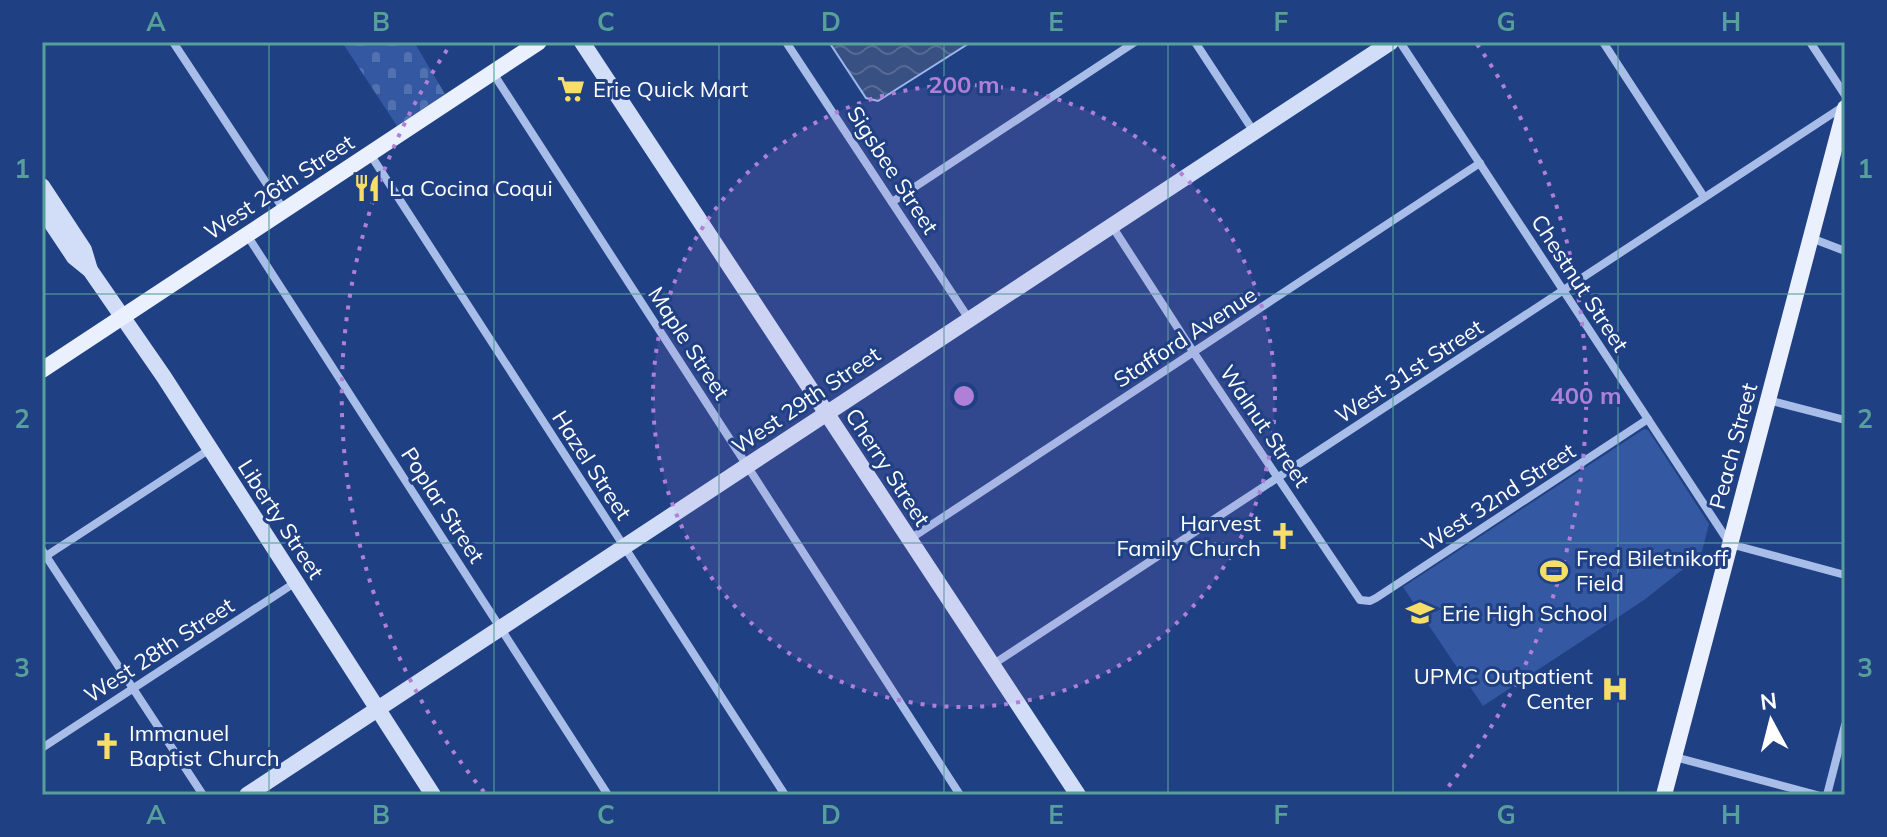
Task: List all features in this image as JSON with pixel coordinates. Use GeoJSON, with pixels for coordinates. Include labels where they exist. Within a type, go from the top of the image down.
{"type":"FeatureCollection","features":[{"type":"Feature","properties":{"kind":"main road","name":"West 26th Street"},"geometry":{"type":"LineString","coordinates":[[42,370],[539,42]]}},
{"type":"Feature","properties":{"kind":"main road","name":"Peach Street"},"geometry":{"type":"LineString","coordinates":[[1664,795],[1845,106]]}},
{"type":"Feature","properties":{"kind":"street"},"geometry":{"type":"LineString","coordinates":[[173,42],[284,210]]}},
{"type":"Feature","properties":{"kind":"street","name":"Cherry Street"},"geometry":{"type":"LineString","coordinates":[[582,42],[1078,795]]}},
{"type":"Feature","properties":{"kind":"street","name":"Sigsbee Street"},"geometry":{"type":"LineString","coordinates":[[786,42],[969,319]]}},
{"type":"Feature","properties":{"kind":"street"},"geometry":{"type":"LineString","coordinates":[[892,202],[1135,42]]}},
{"type":"Feature","properties":{"kind":"street"},"geometry":{"type":"LineString","coordinates":[[1195,42],[1255,132]]}},
{"type":"Feature","properties":{"kind":"street","name":"West 29th Street"},"geometry":{"type":"LineString","coordinates":[[247,795],[1391,42]]}},
{"type":"Feature","properties":{"kind":"street","name":"Chestnut Street"},"geometry":{"type":"LineString","coordinates":[[1400,42],[1730,544]]}},
{"type":"Feature","properties":{"kind":"street"},"geometry":{"type":"LineString","coordinates":[[1603,42],[1704,197]]}},
{"type":"Feature","properties":{"kind":"street"},"geometry":{"type":"LineString","coordinates":[[1810,42],[1845,95]]}},
{"type":"Feature","properties":{"kind":"street","name":"Maple Street"},"geometry":{"type":"LineString","coordinates":[[493,73],[960,795]]}},
{"type":"Feature","properties":{"kind":"street","name":"West 31st Street"},"geometry":{"type":"LineString","coordinates":[[992,665],[1845,106]]}},
{"type":"Feature","properties":{"kind":"street","name":"Hazel Street"},"geometry":{"type":"LineString","coordinates":[[370,154],[785,795]]}},
{"type":"Feature","properties":{"kind":"street","name":"Stafford Avenue"},"geometry":{"type":"LineString","coordinates":[[910,539],[1480,163]]}},
{"type":"Feature","properties":{"kind":"street","name":"Liberty Street"},"geometry":{"type":"LineString","coordinates":[[42,186],[84,250],[90,270]]}},
{"type":"Feature","properties":{"kind":"street","name":"Liberty Street"},"geometry":{"type":"LineString","coordinates":[[42,209],[74,257],[90,270],[122,317],[433,795]]}},
{"type":"Feature","properties":{"kind":"street","name":"Walnut Street"},"geometry":{"type":"LineString","coordinates":[[1112,225],[1356,597],[1366,601]]}},
{"type":"Feature","properties":{"kind":"street","name":"Poplar Street"},"geometry":{"type":"LineString","coordinates":[[247,235],[608,795]]}},
{"type":"Feature","properties":{"kind":"street"},"geometry":{"type":"LineString","coordinates":[[1811,238],[1845,251]]}},
{"type":"Feature","properties":{"kind":"street"},"geometry":{"type":"LineString","coordinates":[[1768,400],[1845,420]]}},
{"type":"Feature","properties":{"kind":"street","name":"West 32nd Street"},"geometry":{"type":"LineString","coordinates":[[1366,601],[1376,598],[1648,419]]}},
{"type":"Feature","properties":{"kind":"street"},"geometry":{"type":"LineString","coordinates":[[203,795],[43,555],[210,449]]}},
{"type":"Feature","properties":{"kind":"street"},"geometry":{"type":"LineString","coordinates":[[1730,544],[1845,575]]}},
{"type":"Feature","properties":{"kind":"street","name":"West 28th Street"},"geometry":{"type":"LineString","coordinates":[[42,748],[296,582]]}},
{"type":"Feature","properties":{"kind":"street"},"geometry":{"type":"LineString","coordinates":[[1827,795],[1845,725]]}},
{"type":"Feature","properties":{"kind":"street"},"geometry":{"type":"LineString","coordinates":[[1674,757],[1817,795]]}},
{"type":"Feature","properties":{"kind":"green space"},"geometry":{"type":"Polygon","coordinates":[[[342,42],[414,42],[445,94],[397,126],[342,42]]]}},
{"type":"Feature","properties":{"kind":"green space","name":"Fred Biletnikoff Field"},"geometry":{"type":"Polygon","coordinates":[[[1644,429],[1648,430],[1709,524],[1701,555],[1644,600],[1483,706],[1403,587],[1644,429]]]}},
{"type":"Feature","properties":{"kind":"water"},"geometry":{"type":"Polygon","coordinates":[[[829,42],[971,42],[878,101],[866,98],[829,42]]]}},
{"type":"Feature","properties":{"kind":"place","name":"Erie Quick Mart"},"geometry":{"type":"Point","coordinates":[571,89]}},
{"type":"Feature","properties":{"kind":"place","name":"La Cocina Coqui"},"geometry":{"type":"Point","coordinates":[367,188]}},
{"type":"Feature","properties":{"kind":"place","name":"Harvest Family Church"},"geometry":{"type":"Point","coordinates":[1283,536]}},
{"type":"Feature","properties":{"kind":"place","name":"Fred Biletnikoff Field"},"geometry":{"type":"Point","coordinates":[1554,571]}},
{"type":"Feature","properties":{"kind":"place","name":"Erie High School"},"geometry":{"type":"Point","coordinates":[1420,613]}},
{"type":"Feature","properties":{"kind":"place","name":"UPMC Outpatient Center"},"geometry":{"type":"Point","coordinates":[1615,689]}},
{"type":"Feature","properties":{"kind":"place","name":"Immanuel Baptist Church"},"geometry":{"type":"Point","coordinates":[107,746]}}]}
